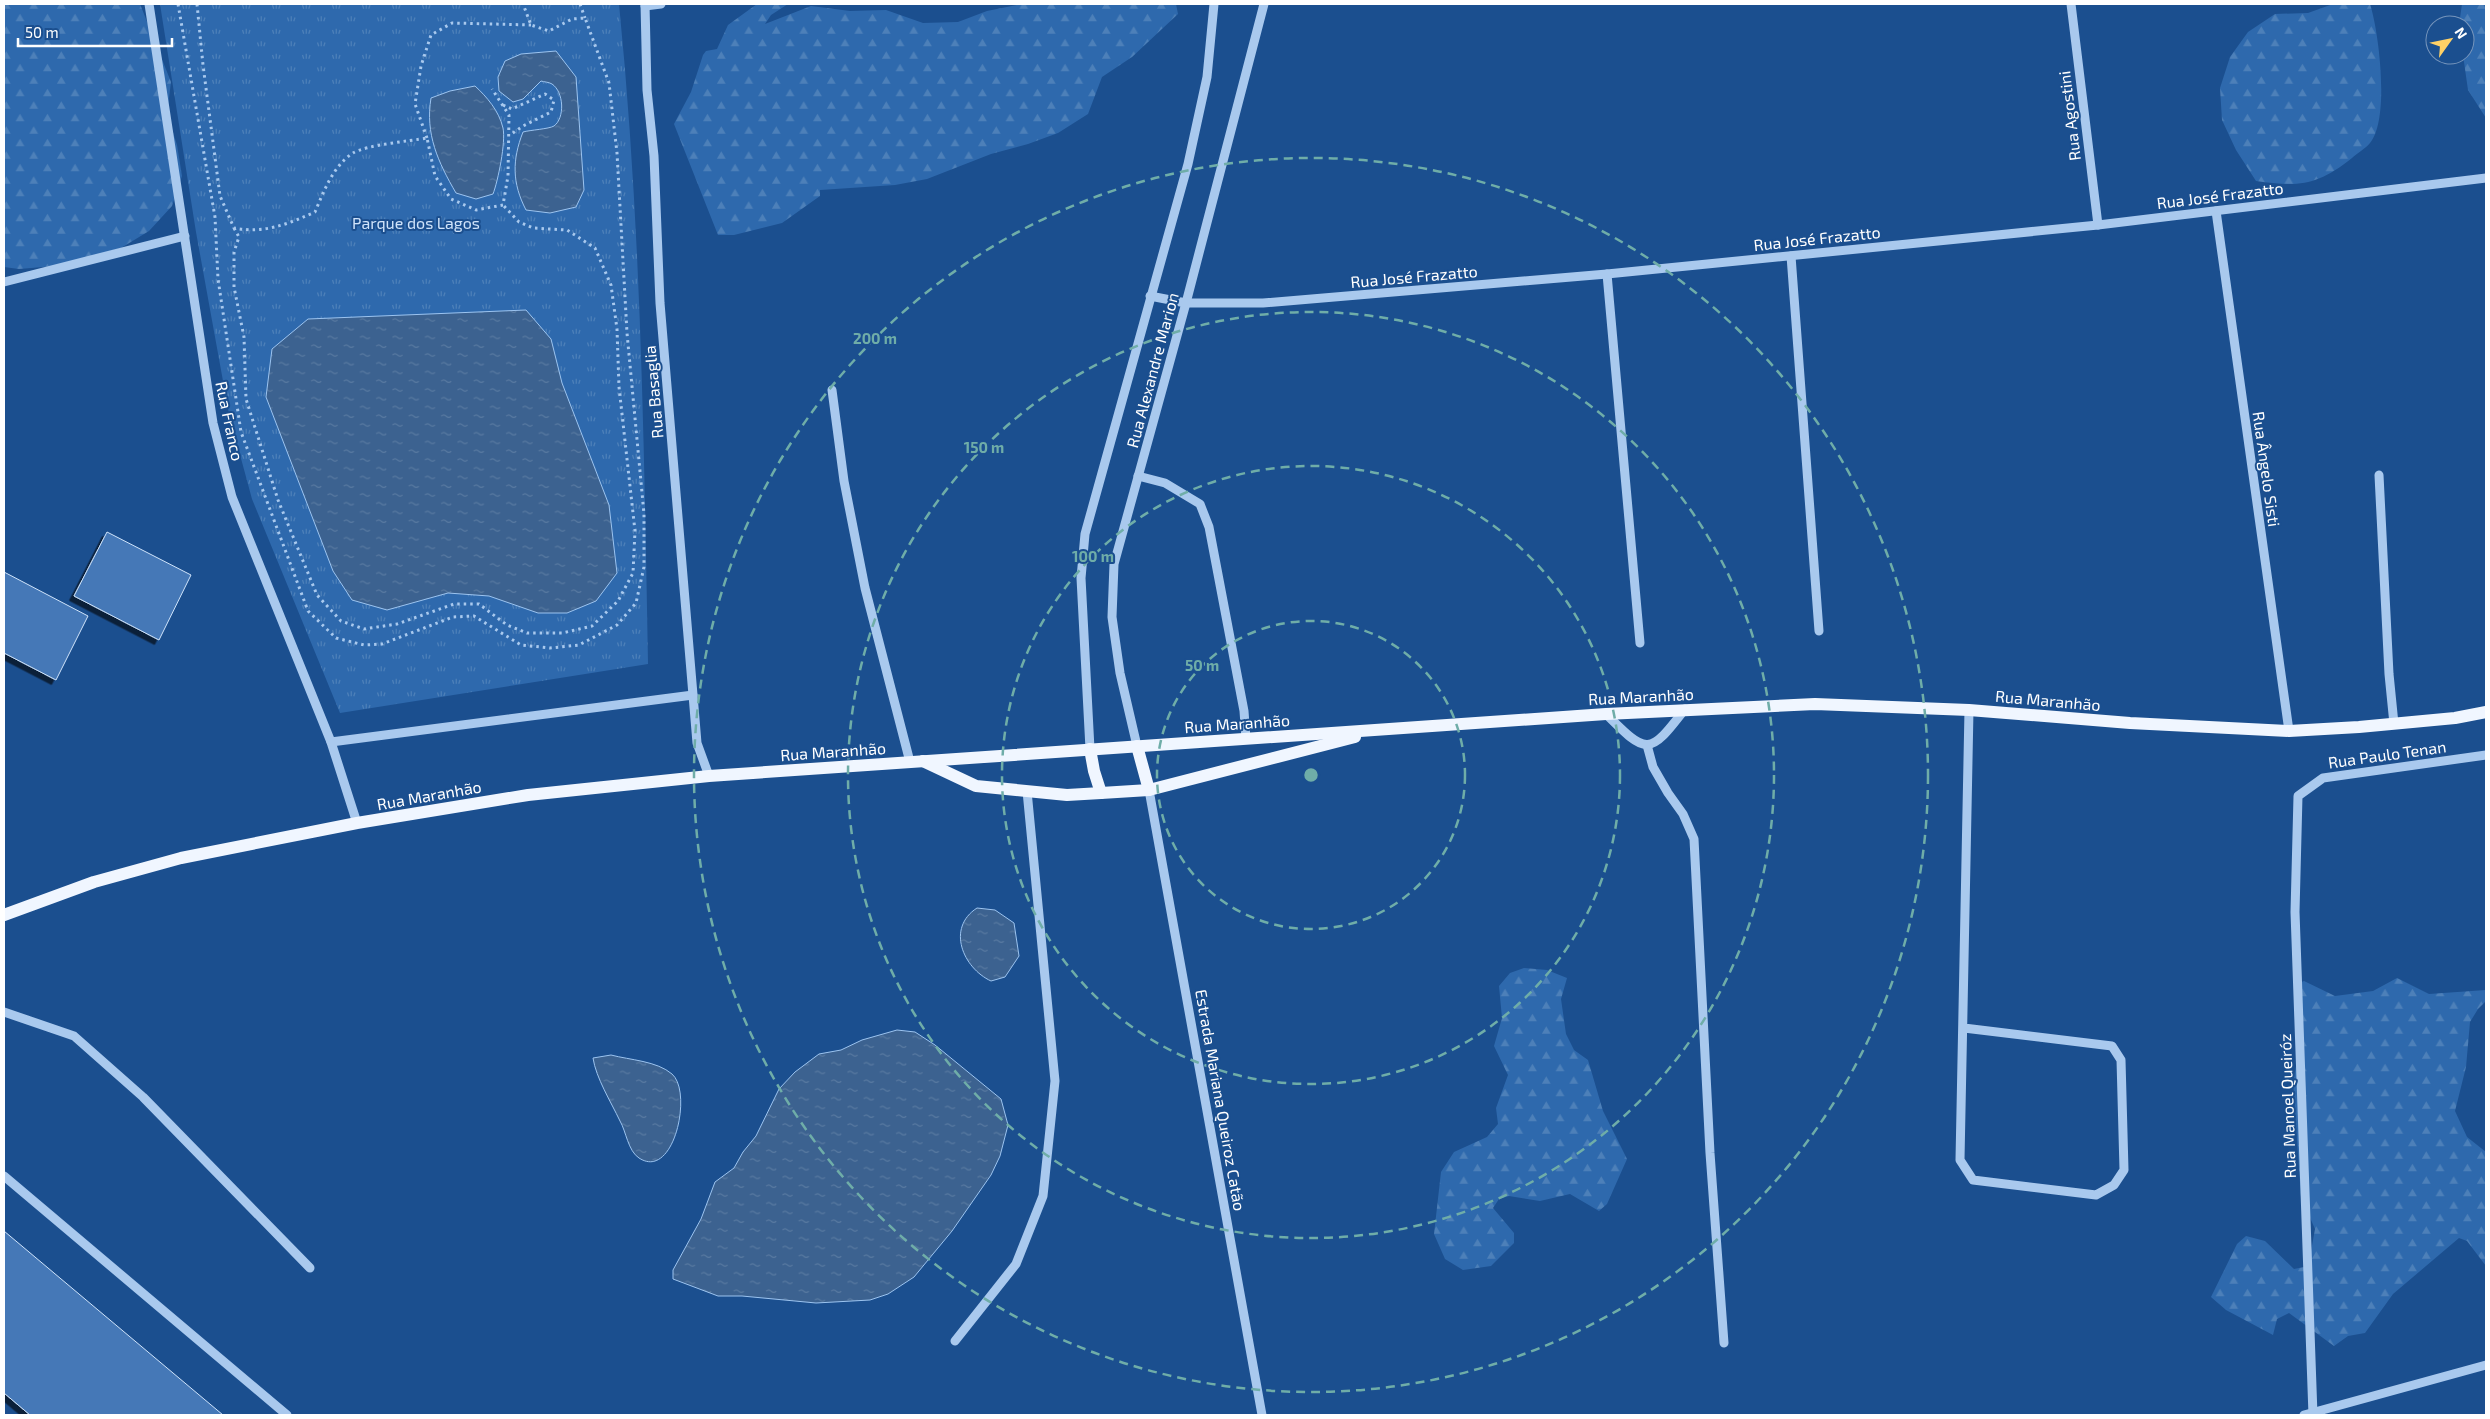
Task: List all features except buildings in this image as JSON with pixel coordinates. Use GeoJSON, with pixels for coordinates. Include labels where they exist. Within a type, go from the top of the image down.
{"type":"FeatureCollection","features":[{"type":"Feature","properties":{"kind":"main road","name":"Rua Maranhão"},"geometry":{"type":"LineString","coordinates":[[4,915],[94,882],[181,858],[357,823],[528,794],[709,776],[1606,714],[1815,704],[1969,710],[2130,723],[2289,731],[2394,724],[2455,718],[2486,712]]}},
{"type":"Feature","properties":{"kind":"main road"},"geometry":{"type":"LineString","coordinates":[[916,761],[976,786],[1067,795],[1150,790],[1382,730]]}},
{"type":"Feature","properties":{"kind":"main road"},"geometry":{"type":"LineString","coordinates":[[1137,746],[1150,790]]}},
{"type":"Feature","properties":{"kind":"main road"},"geometry":{"type":"LineString","coordinates":[[1090,749],[1101,793]]}},
{"type":"Feature","properties":{"kind":"street","name":"Rua Franco"},"geometry":{"type":"LineString","coordinates":[[149,4],[213,423],[232,497],[331,742],[357,823]]}},
{"type":"Feature","properties":{"kind":"street"},"geometry":{"type":"LineString","coordinates":[[645,5],[661,4]]}},
{"type":"Feature","properties":{"kind":"street","name":"Rua Alexandre Marion"},"geometry":{"type":"LineString","coordinates":[[1090,749],[1081,578],[1085,534],[1188,164],[1207,77],[1214,4]]}},
{"type":"Feature","properties":{"kind":"street","name":"Rua Alexandre Marion"},"geometry":{"type":"LineString","coordinates":[[1137,746],[1120,673],[1112,617],[1114,564],[1186,303],[1264,4]]}},
{"type":"Feature","properties":{"kind":"street","name":"Rua Agostini"},"geometry":{"type":"LineString","coordinates":[[2070,4],[2098,225]]}},
{"type":"Feature","properties":{"kind":"street","name":"Rua Basaglia"},"geometry":{"type":"LineString","coordinates":[[645,5],[647,90],[654,156],[660,303],[697,743],[709,776]]}},
{"type":"Feature","properties":{"kind":"street","name":"Rua José Frazatto"},"geometry":{"type":"LineString","coordinates":[[1150,296],[1186,303],[1263,303],[1608,274],[2098,225],[2486,178]]}},
{"type":"Feature","properties":{"kind":"street","name":"Rua Ângelo Sisti"},"geometry":{"type":"LineString","coordinates":[[2216,211],[2289,731]]}},
{"type":"Feature","properties":{"kind":"street"},"geometry":{"type":"LineString","coordinates":[[4,282],[185,236]]}},
{"type":"Feature","properties":{"kind":"street"},"geometry":{"type":"LineString","coordinates":[[1791,256],[1819,631]]}},
{"type":"Feature","properties":{"kind":"street"},"geometry":{"type":"LineString","coordinates":[[1608,274],[1640,643]]}},
{"type":"Feature","properties":{"kind":"street"},"geometry":{"type":"LineString","coordinates":[[832,390],[844,481],[864,588],[916,761]]}},
{"type":"Feature","properties":{"kind":"street"},"geometry":{"type":"LineString","coordinates":[[2379,475],[2389,674],[2394,724]]}},
{"type":"Feature","properties":{"kind":"street"},"geometry":{"type":"LineString","coordinates":[[1138,476],[1165,483],[1200,504],[1210,527],[1244,711],[1246,739]]}},
{"type":"Feature","properties":{"kind":"street"},"geometry":{"type":"LineString","coordinates":[[331,742],[693,695]]}},
{"type":"Feature","properties":{"kind":"street"},"geometry":{"type":"LineString","coordinates":[[1606,714],[1637,744],[1647,745],[1658,742],[1685,709]]}},
{"type":"Feature","properties":{"kind":"street"},"geometry":{"type":"LineString","coordinates":[[1964,1028],[2112,1046],[2121,1060],[2124,1170],[2114,1185],[2096,1195],[1973,1180],[1960,1160],[1969,710]]}},
{"type":"Feature","properties":{"kind":"street"},"geometry":{"type":"LineString","coordinates":[[1647,745],[1654,767],[1668,793],[1683,814],[1694,839],[1710,1153],[1724,1342]]}},
{"type":"Feature","properties":{"kind":"street","name":"Rua Paulo Tenan"},"geometry":{"type":"LineString","coordinates":[[2298,796],[2323,778],[2486,755]]}},
{"type":"Feature","properties":{"kind":"street","name":"Estrada Mariana Queiroz Catão"},"geometry":{"type":"LineString","coordinates":[[1150,790],[1262,1415]]}},
{"type":"Feature","properties":{"kind":"street"},"geometry":{"type":"LineString","coordinates":[[955,1340],[1016,1264],[1043,1196],[1055,1080],[1027,791]]}},
{"type":"Feature","properties":{"kind":"street","name":"Rua Manoel Queiróz"},"geometry":{"type":"LineString","coordinates":[[2298,796],[2295,912],[2310,1414]]}},
{"type":"Feature","properties":{"kind":"street"},"geometry":{"type":"LineString","coordinates":[[4,1012],[74,1036],[143,1097],[310,1268]]}},
{"type":"Feature","properties":{"kind":"street"},"geometry":{"type":"LineString","coordinates":[[4,1176],[287,1415]]}},
{"type":"Feature","properties":{"kind":"street"},"geometry":{"type":"LineString","coordinates":[[2310,1414],[2486,1365]]}},
{"type":"Feature","properties":{"kind":"path"},"geometry":{"type":"LineString","coordinates":[[178,4],[215,217],[218,279],[241,432],[308,611],[336,638],[364,646],[382,644],[453,617],[474,616],[521,645],[550,648],[579,644],[617,625],[636,603],[644,567],[644,514],[627,334],[617,153],[609,83],[580,4]]}},
{"type":"Feature","properties":{"kind":"path"},"geometry":{"type":"LineString","coordinates":[[197,4],[202,65],[220,196],[239,237],[234,252],[234,287],[244,337],[246,399],[278,500],[318,595],[341,621],[364,629],[396,624],[454,604],[479,604],[508,625],[527,633],[562,633],[592,626],[618,601],[632,573],[635,532],[619,387],[616,329],[611,285],[595,248],[567,230],[533,228],[518,222],[503,205]]}},
{"type":"Feature","properties":{"kind":"path"},"geometry":{"type":"LineString","coordinates":[[522,4],[531,25]]}},
{"type":"Feature","properties":{"kind":"path"},"geometry":{"type":"LineString","coordinates":[[503,205],[476,210],[451,200],[435,176],[427,138],[415,104],[421,66],[431,35],[452,23],[531,25],[548,31],[572,19],[585,18]]}},
{"type":"Feature","properties":{"kind":"path"},"geometry":{"type":"LineString","coordinates":[[492,88],[509,115],[508,176],[503,205]]}},
{"type":"Feature","properties":{"kind":"path"},"geometry":{"type":"LineString","coordinates":[[503,105],[512,109],[544,94],[554,100],[551,112],[510,135]]}},
{"type":"Feature","properties":{"kind":"path"},"geometry":{"type":"LineString","coordinates":[[234,228],[250,231],[283,226],[315,212],[331,176],[354,153],[392,143],[427,138]]}},
{"type":"Feature","properties":{"kind":"green space"},"geometry":{"type":"Polygon","coordinates":[[[4,4],[140,4],[171,82],[167,114],[177,145],[182,176],[172,206],[149,231],[121,248],[55,266],[19,269],[4,267],[4,4]]]}},
{"type":"Feature","properties":{"kind":"green space","name":"Parque dos Lagos"},"geometry":{"type":"Polygon","coordinates":[[[160,4],[619,4],[637,251],[643,416],[648,664],[340,713],[252,499],[229,414],[196,232],[160,4]]]}},
{"type":"Feature","properties":{"kind":"green space"},"geometry":{"type":"Polygon","coordinates":[[[757,4],[788,4],[771,15],[765,24],[811,6],[850,11],[886,10],[923,23],[958,22],[987,11],[1022,4],[1176,4],[1178,14],[1132,57],[1102,77],[1088,114],[1058,133],[1028,144],[991,154],[927,179],[895,185],[820,190],[820,196],[782,223],[734,235],[718,235],[674,124],[691,92],[703,55],[706,51],[717,49],[728,25],[757,4]]]}},
{"type":"Feature","properties":{"kind":"green space"},"geometry":{"type":"Polygon","coordinates":[[[2333,4],[2370,4],[2377,34],[2381,75],[2380,115],[2376,131],[2366,147],[2340,167],[2317,179],[2296,184],[2256,181],[2236,150],[2222,120],[2220,88],[2230,57],[2248,32],[2275,14],[2308,13],[2333,4]]]}},
{"type":"Feature","properties":{"kind":"green space"},"geometry":{"type":"Polygon","coordinates":[[[2462,4],[2486,4],[2486,118],[2468,90],[2464,65],[2475,65],[2475,15],[2460,15],[2462,4]]]}},
{"type":"Feature","properties":{"kind":"green space"},"geometry":{"type":"Polygon","coordinates":[[[1524,968],[1547,970],[1567,978],[1561,999],[1566,1034],[1574,1050],[1588,1060],[1603,1111],[1627,1159],[1607,1204],[1599,1211],[1570,1194],[1540,1201],[1509,1196],[1499,1199],[1493,1208],[1514,1233],[1514,1243],[1491,1266],[1463,1270],[1445,1259],[1434,1234],[1441,1172],[1454,1152],[1487,1137],[1498,1124],[1496,1108],[1508,1075],[1494,1046],[1502,1018],[1499,986],[1510,973],[1524,968]]]}},
{"type":"Feature","properties":{"kind":"green space"},"geometry":{"type":"Polygon","coordinates":[[[2397,978],[2429,994],[2486,990],[2486,1001],[2478,1009],[2470,1022],[2466,1067],[2455,1111],[2467,1137],[2486,1152],[2486,1266],[2467,1241],[2459,1238],[2393,1294],[2365,1333],[2348,1336],[2334,1346],[2289,1313],[2277,1319],[2273,1335],[2226,1310],[2211,1297],[2237,1244],[2246,1236],[2265,1241],[2294,1269],[2304,1267],[2310,1257],[2315,1229],[2301,1197],[2293,1082],[2302,1035],[2299,983],[2304,981],[2335,996],[2373,991],[2397,978]]]}},
{"type":"Feature","properties":{"kind":"water"},"geometry":{"type":"Polygon","coordinates":[[[556,51],[576,77],[584,190],[576,207],[550,213],[526,210],[518,190],[515,162],[523,132],[552,127],[558,122],[562,105],[559,93],[552,84],[541,81],[523,99],[513,102],[499,91],[498,77],[505,61],[521,54],[556,51]]]}},
{"type":"Feature","properties":{"kind":"water"},"geometry":{"type":"Polygon","coordinates":[[[475,86],[496,110],[504,134],[501,161],[493,194],[476,199],[456,193],[434,147],[430,124],[431,98],[450,91],[475,86]]]}},
{"type":"Feature","properties":{"kind":"water"},"geometry":{"type":"Polygon","coordinates":[[[526,310],[551,339],[562,383],[609,505],[617,573],[596,601],[567,613],[538,613],[489,596],[448,593],[387,610],[352,600],[333,571],[266,397],[272,349],[308,319],[526,310]]]}},
{"type":"Feature","properties":{"kind":"water"},"geometry":{"type":"Polygon","coordinates":[[[977,908],[995,910],[1014,923],[1019,956],[1005,977],[991,981],[981,975],[966,957],[960,936],[962,926],[968,916],[977,908]]]}},
{"type":"Feature","properties":{"kind":"water"},"geometry":{"type":"Polygon","coordinates":[[[897,1030],[915,1032],[935,1045],[1001,1099],[1008,1125],[1000,1156],[991,1175],[952,1231],[914,1277],[888,1294],[870,1300],[816,1303],[742,1296],[718,1296],[673,1279],[673,1270],[701,1219],[715,1182],[734,1168],[743,1152],[756,1136],[779,1089],[795,1072],[819,1054],[841,1050],[862,1040],[897,1030]]]}},
{"type":"Feature","properties":{"kind":"water"},"geometry":{"type":"Polygon","coordinates":[[[611,1055],[659,1066],[672,1074],[678,1084],[681,1098],[680,1115],[676,1131],[670,1146],[662,1157],[651,1162],[639,1158],[632,1151],[622,1125],[597,1074],[593,1058],[611,1055]]]}}]}
